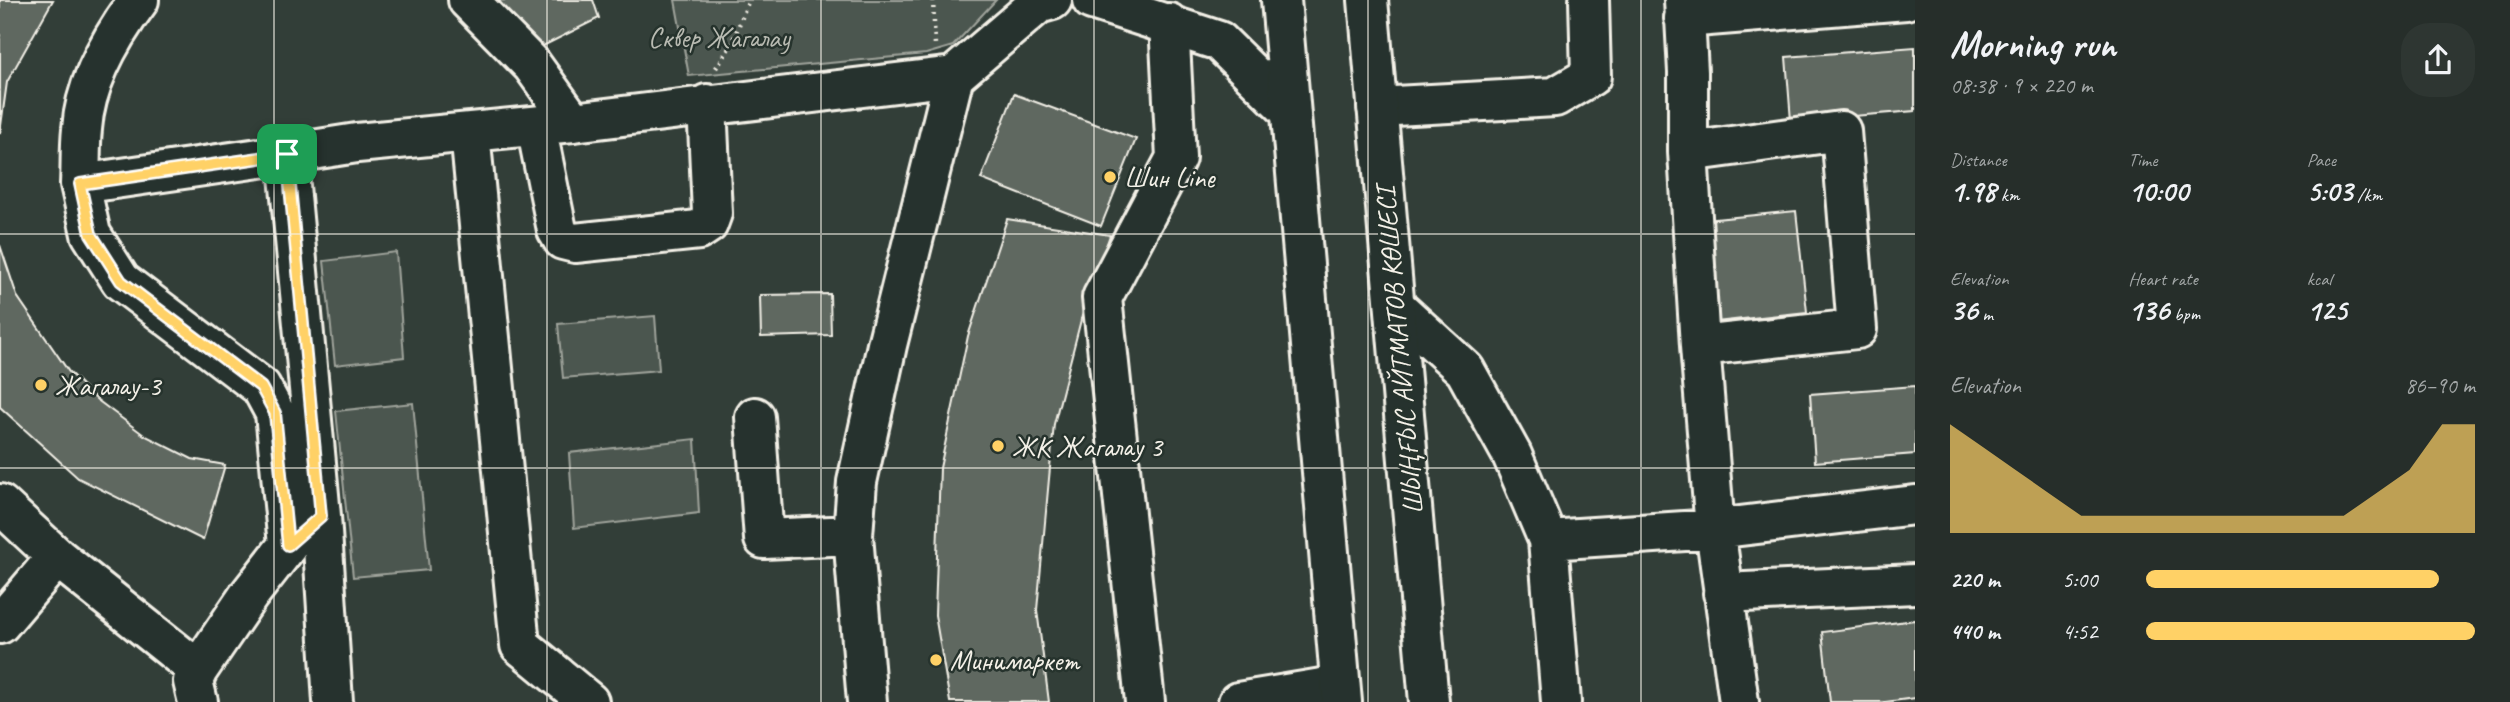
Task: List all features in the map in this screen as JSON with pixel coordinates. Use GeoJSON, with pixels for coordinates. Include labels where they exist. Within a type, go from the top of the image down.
{"type":"FeatureCollection","features":[{"type":"Feature","properties":{"kind":"main road"},"geometry":{"type":"LineString","coordinates":[[139,0],[116,30],[94,77],[82,126],[80,184],[91,234],[121,281],[261,387],[275,413],[288,545]]}},
{"type":"Feature","properties":{"kind":"main road"},"geometry":{"type":"LineString","coordinates":[[468,0],[533,65],[554,124],[557,230],[563,240],[575,243],[699,230],[708,224],[712,213],[710,89]]}},
{"type":"Feature","properties":{"kind":"main road"},"geometry":{"type":"LineString","coordinates":[[80,184],[357,144],[554,124],[710,89],[945,63],[1038,4],[1052,0]]}},
{"type":"Feature","properties":{"kind":"main road"},"geometry":{"type":"LineString","coordinates":[[1092,0],[1219,41],[1290,111]]}},
{"type":"Feature","properties":{"kind":"main road"},"geometry":{"type":"LineString","coordinates":[[1377,107],[1555,97],[1591,76],[1589,0]]}},
{"type":"Feature","properties":{"kind":"main road"},"geometry":{"type":"LineString","coordinates":[[1739,702],[1715,529],[1700,346],[1688,152],[1688,72],[1684,9],[1906,0]]}},
{"type":"Feature","properties":{"kind":"main road"},"geometry":{"type":"LineString","coordinates":[[1237,702],[1341,694],[1280,2]]}},
{"type":"Feature","properties":{"kind":"main road","name":"ШЫҢҒЫС АЙТМАТОВ КӨШЕСІ"},"geometry":{"type":"LineString","coordinates":[[1370,3],[1430,701]]}},
{"type":"Feature","properties":{"kind":"main road"},"geometry":{"type":"LineString","coordinates":[[1145,702],[1102,298],[1176,158],[1169,23]]}},
{"type":"Feature","properties":{"kind":"main road"},"geometry":{"type":"LineString","coordinates":[[867,702],[853,536],[857,482],[945,63]]}},
{"type":"Feature","properties":{"kind":"main road"},"geometry":{"type":"LineString","coordinates":[[1688,152],[1841,131],[1857,329],[1700,346]]}},
{"type":"Feature","properties":{"kind":"main road"},"geometry":{"type":"LineString","coordinates":[[470,133],[520,645],[589,702]]}},
{"type":"Feature","properties":{"kind":"main road"},"geometry":{"type":"LineString","coordinates":[[287,154],[321,516],[333,702]]}},
{"type":"Feature","properties":{"kind":"main road"},"geometry":{"type":"LineString","coordinates":[[1395,306],[1465,370],[1512,455],[1548,540],[1561,702]]}},
{"type":"Feature","properties":{"kind":"main road"},"geometry":{"type":"LineString","coordinates":[[755,417],[764,540],[853,536]]}},
{"type":"Feature","properties":{"kind":"main road"},"geometry":{"type":"LineString","coordinates":[[0,504],[198,686],[249,595],[288,545],[321,516]]}},
{"type":"Feature","properties":{"kind":"main road"},"geometry":{"type":"LineString","coordinates":[[1548,540],[1715,529],[1915,505]]}},
{"type":"Feature","properties":{"kind":"main road"},"geometry":{"type":"LineString","coordinates":[[0,624],[57,557]]}},
{"type":"Feature","properties":{"kind":"main road"},"geometry":{"type":"LineString","coordinates":[[1723,593],[1915,584]]}},
{"type":"Feature","properties":{"kind":"path"},"geometry":{"type":"LineString","coordinates":[[710,89],[749,0]]}},
{"type":"Feature","properties":{"kind":"path"},"geometry":{"type":"LineString","coordinates":[[933,0],[945,63]]}},
{"type":"Feature","properties":{"kind":"green space","name":"Сквер Жагалау"},"geometry":{"type":"Polygon","coordinates":[[[675,0],[996,0],[953,46],[926,54],[689,76],[675,0]]]}},
{"type":"Feature","properties":{"kind":"green space"},"geometry":{"type":"Polygon","coordinates":[[[396,252],[404,357],[335,365],[324,261],[396,252]]]}},
{"type":"Feature","properties":{"kind":"green space"},"geometry":{"type":"Polygon","coordinates":[[[655,316],[659,370],[563,378],[558,324],[655,316]]]}},
{"type":"Feature","properties":{"kind":"green space"},"geometry":{"type":"Polygon","coordinates":[[[413,403],[429,570],[353,577],[336,411],[413,403]]]}},
{"type":"Feature","properties":{"kind":"green space"},"geometry":{"type":"Polygon","coordinates":[[[695,439],[699,513],[574,528],[569,453],[695,439]]]}},
{"type":"Feature","properties":{"kind":"building"},"geometry":{"type":"Polygon","coordinates":[[[0,0],[53,0],[7,82],[0,133],[0,0]]]}},
{"type":"Feature","properties":{"kind":"building"},"geometry":{"type":"Polygon","coordinates":[[[498,0],[593,0],[599,18],[539,48],[498,0]]]}},
{"type":"Feature","properties":{"kind":"building"},"geometry":{"type":"Polygon","coordinates":[[[1915,47],[1915,111],[1791,121],[1786,57],[1915,47]]]}},
{"type":"Feature","properties":{"kind":"building"},"geometry":{"type":"Polygon","coordinates":[[[1014,94],[1136,139],[1101,226],[981,179],[1014,94]]]}},
{"type":"Feature","properties":{"kind":"building"},"geometry":{"type":"Polygon","coordinates":[[[1796,211],[1807,312],[1716,322],[1706,220],[1796,211]]]}},
{"type":"Feature","properties":{"kind":"building","name":"ЖК Жагалау 3"},"geometry":{"type":"Polygon","coordinates":[[[1007,219],[1110,235],[1083,312],[1054,424],[1037,610],[1049,702],[950,702],[935,615],[940,468],[968,336],[1007,219]]]}},
{"type":"Feature","properties":{"kind":"building","name":"Жагалау-3"},"geometry":{"type":"Polygon","coordinates":[[[0,245],[17,296],[69,372],[96,399],[144,435],[192,459],[225,465],[203,540],[78,478],[0,407],[0,245]]]}},
{"type":"Feature","properties":{"kind":"building"},"geometry":{"type":"Polygon","coordinates":[[[830,294],[831,335],[761,337],[760,295],[830,294]]]}},
{"type":"Feature","properties":{"kind":"building"},"geometry":{"type":"Polygon","coordinates":[[[1915,386],[1915,454],[1815,462],[1810,394],[1915,386]]]}},
{"type":"Feature","properties":{"kind":"building"},"geometry":{"type":"Polygon","coordinates":[[[1915,620],[1915,698],[1885,702],[1830,702],[1822,632],[1915,620]]]}},
{"type":"Feature","properties":{"kind":"place","name":"Шин Line"},"geometry":{"type":"Point","coordinates":[1110,177]}},
{"type":"Feature","properties":{"kind":"place","name":"Жагалау-3"},"geometry":{"type":"Point","coordinates":[41,385]}},
{"type":"Feature","properties":{"kind":"place","name":"ЖК Жагалау 3"},"geometry":{"type":"Point","coordinates":[998,446]}},
{"type":"Feature","properties":{"kind":"place","name":"Минимаркет"},"geometry":{"type":"Point","coordinates":[936,660]}},
{"type":"Feature","properties":{"kind":"route"},"geometry":{"type":"LineString","coordinates":[[287,154],[321,516],[288,545],[275,413],[261,387],[121,281],[91,234],[80,184],[287,154]]}}]}
